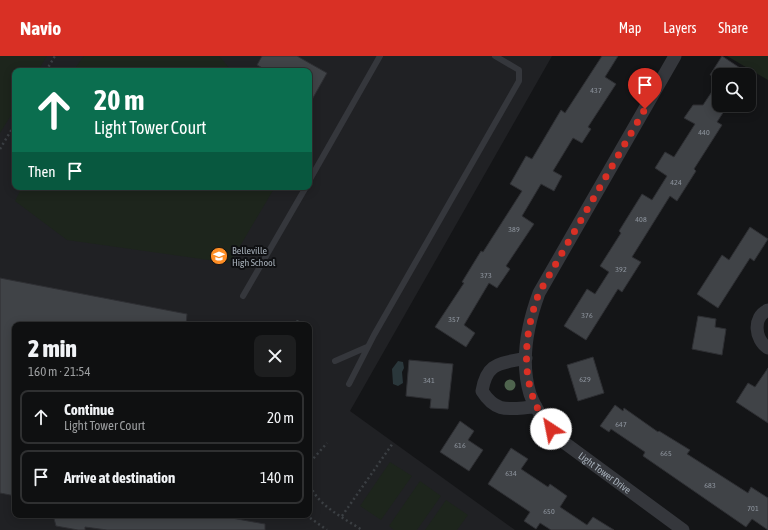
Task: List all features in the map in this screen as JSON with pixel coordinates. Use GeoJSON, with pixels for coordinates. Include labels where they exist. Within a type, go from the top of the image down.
{"type":"FeatureCollection","features":[{"type":"Feature","properties":{"kind":"street","name":"Light Tower Drive"},"geometry":{"type":"LineString","coordinates":[[675,56],[539,293],[532,311],[528,330],[526,358],[528,383],[536,406],[544,421],[558,438],[682,530]]}},
{"type":"Feature","properties":{"kind":"street"},"geometry":{"type":"LineString","coordinates":[[768,310],[758,321],[757,334],[760,341],[768,348]]}},
{"type":"Feature","properties":{"kind":"street"},"geometry":{"type":"LineString","coordinates":[[526,358],[494,366],[484,376],[482,391],[489,402],[500,408],[536,406]]}},
{"type":"Feature","properties":{"kind":"lane"},"geometry":{"type":"LineString","coordinates":[[312,176],[380,56]]}},
{"type":"Feature","properties":{"kind":"lane"},"geometry":{"type":"LineString","coordinates":[[349,384],[367,347],[519,81],[519,70],[495,56]]}},
{"type":"Feature","properties":{"kind":"lane"},"geometry":{"type":"LineString","coordinates":[[243,296],[304,190]]}},
{"type":"Feature","properties":{"kind":"lane"},"geometry":{"type":"LineString","coordinates":[[336,361],[367,347]]}},
{"type":"Feature","properties":{"kind":"path"},"geometry":{"type":"LineString","coordinates":[[48,68],[55,56]]}},
{"type":"Feature","properties":{"kind":"path"},"geometry":{"type":"LineString","coordinates":[[0,149],[12,129]]}},
{"type":"Feature","properties":{"kind":"path"},"geometry":{"type":"LineString","coordinates":[[297,322],[299,318]]}},
{"type":"Feature","properties":{"kind":"path"},"geometry":{"type":"LineString","coordinates":[[312,460],[327,443]]}},
{"type":"Feature","properties":{"kind":"path"},"geometry":{"type":"LineString","coordinates":[[342,516],[393,444]]}},
{"type":"Feature","properties":{"kind":"path"},"geometry":{"type":"LineString","coordinates":[[312,488],[321,501],[362,530]]}},
{"type":"Feature","properties":{"kind":"path"},"geometry":{"type":"LineString","coordinates":[[310,518],[327,530]]}},
{"type":"Feature","properties":{"kind":"shaded area","name":"Belleville High School"},"geometry":{"type":"Polygon","coordinates":[[[0,56],[552,56],[350,411],[515,530],[0,530],[0,56]]]}},
{"type":"Feature","properties":{"kind":"shaded area"},"geometry":{"type":"Polygon","coordinates":[[[0,56],[47,56],[40,68],[12,68],[12,114],[0,133],[0,56]]]}},
{"type":"Feature","properties":{"kind":"shaded area"},"geometry":{"type":"Polygon","coordinates":[[[84,56],[219,56],[229,68],[75,68],[84,56]]]}},
{"type":"Feature","properties":{"kind":"shaded area"},"geometry":{"type":"Polygon","coordinates":[[[727,56],[768,56],[768,80],[756,73],[756,68],[748,68],[727,56]]]}},
{"type":"Feature","properties":{"kind":"shaded area"},"geometry":{"type":"Polygon","coordinates":[[[20,190],[273,190],[230,263],[67,240],[15,201],[20,190]]]}},
{"type":"Feature","properties":{"kind":"shaded area"},"geometry":{"type":"Polygon","coordinates":[[[398,361],[403,362],[404,368],[402,372],[403,383],[398,386],[393,384],[392,369],[398,361]]]}},
{"type":"Feature","properties":{"kind":"shaded area"},"geometry":{"type":"Polygon","coordinates":[[[390,462],[412,476],[381,520],[360,506],[390,462]]]}},
{"type":"Feature","properties":{"kind":"shaded area"},"geometry":{"type":"Polygon","coordinates":[[[420,481],[441,496],[417,530],[394,530],[389,526],[420,481]]]}},
{"type":"Feature","properties":{"kind":"shaded area"},"geometry":{"type":"Polygon","coordinates":[[[446,500],[468,515],[457,530],[425,530],[446,500]]]}},
{"type":"Feature","properties":{"kind":"building"},"geometry":{"type":"Polygon","coordinates":[[[262,56],[297,56],[327,73],[312,100],[312,68],[262,68],[257,65],[262,56]]]}},
{"type":"Feature","properties":{"kind":"building"},"geometry":{"type":"Polygon","coordinates":[[[602,56],[618,56],[605,77],[616,84],[588,127],[591,129],[582,143],[573,138],[553,171],[562,176],[554,191],[541,184],[522,216],[534,224],[506,266],[510,269],[497,288],[489,283],[464,325],[475,333],[466,347],[435,327],[464,283],[462,282],[481,251],[483,252],[522,191],[510,184],[526,156],[532,159],[561,110],[565,113],[602,56]]]}},
{"type":"Feature","properties":{"kind":"building"},"geometry":{"type":"Polygon","coordinates":[[[722,56],[740,68],[714,68],[722,56]]]}},
{"type":"Feature","properties":{"kind":"building"},"geometry":{"type":"Polygon","coordinates":[[[712,92],[712,112],[723,112],[717,122],[722,125],[694,169],[696,171],[677,201],[670,196],[632,257],[641,262],[622,292],[618,289],[586,340],[564,326],[587,289],[595,294],[609,272],[600,266],[621,233],[619,231],[642,194],[652,200],[667,176],[655,168],[665,152],[674,157],[695,124],[684,118],[693,105],[703,105],[712,92]]]}},
{"type":"Feature","properties":{"kind":"building"},"geometry":{"type":"Polygon","coordinates":[[[750,227],[768,239],[754,261],[750,258],[718,308],[697,294],[722,255],[729,260],[750,227]]]}},
{"type":"Feature","properties":{"kind":"building"},"geometry":{"type":"Polygon","coordinates":[[[0,278],[187,314],[186,322],[12,322],[12,495],[0,493],[0,278]]]}},
{"type":"Feature","properties":{"kind":"building"},"geometry":{"type":"Polygon","coordinates":[[[698,316],[716,319],[715,327],[726,329],[722,355],[692,349],[698,316]]]}},
{"type":"Feature","properties":{"kind":"building"},"geometry":{"type":"Polygon","coordinates":[[[593,357],[604,393],[578,401],[567,365],[593,357]]]}},
{"type":"Feature","properties":{"kind":"building"},"geometry":{"type":"Polygon","coordinates":[[[409,360],[453,364],[448,409],[430,408],[431,399],[406,396],[409,360]]]}},
{"type":"Feature","properties":{"kind":"building"},"geometry":{"type":"Polygon","coordinates":[[[768,368],[768,423],[736,402],[748,383],[755,387],[768,368]]]}},
{"type":"Feature","properties":{"kind":"building"},"geometry":{"type":"Polygon","coordinates":[[[615,405],[623,411],[624,408],[658,432],[659,431],[690,450],[687,454],[748,493],[751,487],[768,498],[768,530],[752,519],[746,527],[643,456],[645,452],[611,429],[609,432],[600,426],[615,405]]]}},
{"type":"Feature","properties":{"kind":"building"},"geometry":{"type":"Polygon","coordinates":[[[460,421],[474,431],[468,440],[483,450],[469,471],[440,452],[460,421]]]}},
{"type":"Feature","properties":{"kind":"building"},"geometry":{"type":"Polygon","coordinates":[[[511,448],[528,459],[521,469],[548,487],[550,484],[567,496],[560,507],[587,525],[593,517],[614,530],[551,530],[540,523],[536,529],[524,521],[530,512],[488,484],[511,448]]]}},
{"type":"Feature","properties":{"kind":"building"},"geometry":{"type":"Polygon","coordinates":[[[54,518],[232,518],[265,524],[265,530],[107,530],[85,527],[85,530],[78,530],[56,526],[54,518]]]}},
{"type":"Feature","properties":{"kind":"place","name":"Belleville High School"},"geometry":{"type":"Point","coordinates":[219,256]}},
{"type":"Feature","properties":{"kind":"route"},"geometry":{"type":"LineString","coordinates":[[551,429],[544,421],[536,406],[528,383],[526,358],[528,330],[532,311],[539,293],[645,109]]}}]}
